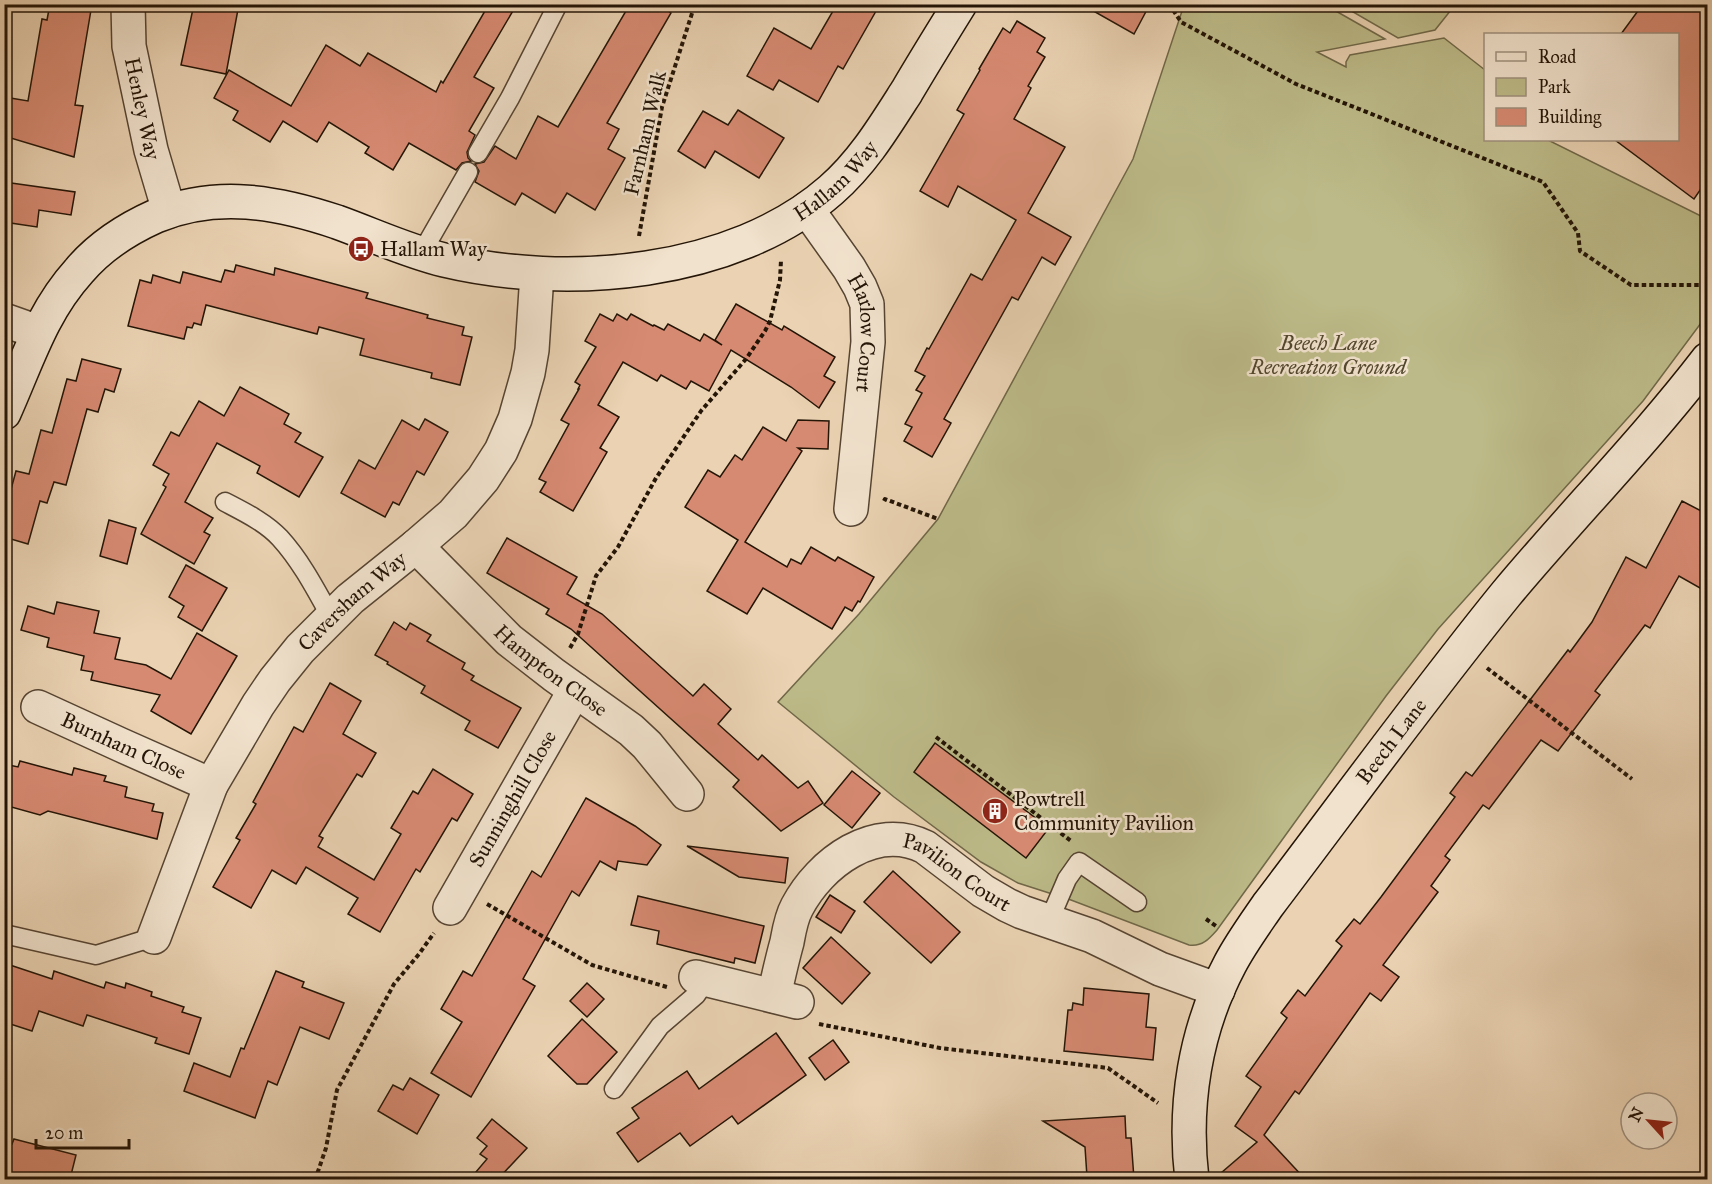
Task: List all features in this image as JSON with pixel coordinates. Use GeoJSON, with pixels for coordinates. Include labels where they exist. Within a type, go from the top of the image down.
{"type":"FeatureCollection","features":[{"type":"Feature","properties":{"kind":"street","name":"Henley Way"},"geometry":{"type":"LineString","coordinates":[[128,4],[129,46],[151,150],[169,211]]}},
{"type":"Feature","properties":{"kind":"street","name":"Hallam Way"},"geometry":{"type":"LineString","coordinates":[[4,413],[38,332],[63,289],[81,268],[103,248],[133,227],[169,211],[195,205],[238,201],[275,205],[338,223],[421,254],[498,270],[537,274],[572,274],[633,269],[693,259],[724,249],[795,216],[831,190],[856,166],[878,137],[960,4]]}},
{"type":"Feature","properties":{"kind":"street","name":"Harlow Court"},"geometry":{"type":"LineString","coordinates":[[795,216],[849,268],[867,304],[868,342],[851,509]]}},
{"type":"Feature","properties":{"kind":"street","name":"Caversham Way"},"geometry":{"type":"LineString","coordinates":[[154,937],[211,784],[275,680],[300,649],[331,617],[372,580],[453,514],[483,479],[501,451],[515,419],[528,373],[532,350],[537,274]]}},
{"type":"Feature","properties":{"kind":"street"},"geometry":{"type":"LineString","coordinates":[[4,320],[38,332]]}},
{"type":"Feature","properties":{"kind":"street","name":"Beech Lane"},"geometry":{"type":"LineString","coordinates":[[1192,1179],[1189,1110],[1197,1051],[1218,990],[1238,951],[1268,905],[1462,650],[1534,560],[1664,414],[1707,359]]}},
{"type":"Feature","properties":{"kind":"street","name":"Hampton Close"},"geometry":{"type":"LineString","coordinates":[[416,546],[509,640],[564,683],[631,730],[647,745],[687,794]]}},
{"type":"Feature","properties":{"kind":"street","name":"Sunninghill Close"},"geometry":{"type":"LineString","coordinates":[[455,898],[564,683]]}},
{"type":"Feature","properties":{"kind":"street","name":"Burnham Close"},"geometry":{"type":"LineString","coordinates":[[38,706],[211,784]]}},
{"type":"Feature","properties":{"kind":"street","name":"Pavilion Court"},"geometry":{"type":"LineString","coordinates":[[785,999],[792,921],[797,907],[821,875],[848,851],[863,844],[894,838],[915,842],[936,854],[983,891],[1022,912],[1092,936],[1160,969],[1218,990]]}},
{"type":"Feature","properties":{"kind":"street"},"geometry":{"type":"LineString","coordinates":[[702,978],[785,999]]}},
{"type":"Feature","properties":{"kind":"lane"},"geometry":{"type":"LineString","coordinates":[[478,153],[510,98],[558,4]]}},
{"type":"Feature","properties":{"kind":"lane"},"geometry":{"type":"LineString","coordinates":[[421,254],[468,172]]}},
{"type":"Feature","properties":{"kind":"lane"},"geometry":{"type":"LineString","coordinates":[[225,502],[252,516],[279,537],[310,579],[331,617]]}},
{"type":"Feature","properties":{"kind":"lane"},"geometry":{"type":"LineString","coordinates":[[1048,921],[1067,879],[1079,862],[1137,902]]}},
{"type":"Feature","properties":{"kind":"lane"},"geometry":{"type":"LineString","coordinates":[[4,934],[96,955],[154,937]]}},
{"type":"Feature","properties":{"kind":"lane"},"geometry":{"type":"LineString","coordinates":[[614,1089],[660,1026],[696,995],[702,978]]}},
{"type":"Feature","properties":{"kind":"path","name":"Farnham Walk"},"geometry":{"type":"LineString","coordinates":[[633,269],[662,107],[695,4]]}},
{"type":"Feature","properties":{"kind":"path"},"geometry":{"type":"LineString","coordinates":[[1169,4],[1181,22],[1296,84],[1543,182],[1578,233],[1580,251],[1631,285],[1707,285]]}},
{"type":"Feature","properties":{"kind":"path"},"geometry":{"type":"LineString","coordinates":[[564,683],[596,576],[618,547],[656,478],[695,418],[746,359],[770,321],[795,216]]}},
{"type":"Feature","properties":{"kind":"path"},"geometry":{"type":"LineString","coordinates":[[851,509],[883,512],[885,499],[938,519]]}},
{"type":"Feature","properties":{"kind":"path"},"geometry":{"type":"LineString","coordinates":[[1462,650],[1632,779]]}},
{"type":"Feature","properties":{"kind":"path"},"geometry":{"type":"LineString","coordinates":[[936,737],[1071,840],[1079,862]]}},
{"type":"Feature","properties":{"kind":"path"},"geometry":{"type":"LineString","coordinates":[[315,1179],[326,1148],[337,1090],[394,984],[419,954],[455,898],[592,965],[680,991],[702,978]]}},
{"type":"Feature","properties":{"kind":"path"},"geometry":{"type":"LineString","coordinates":[[785,999],[814,1006],[810,1022],[842,1029],[940,1048],[1108,1068],[1166,1109],[1189,1110]]}},
{"type":"Feature","properties":{"kind":"green space","name":"Beech Lane Recreation Ground"},"geometry":{"type":"Polygon","coordinates":[[[1184,5],[1328,5],[1385,39],[1317,52],[1346,67],[1350,55],[1444,38],[1484,69],[1484,141],[1550,141],[1707,219],[1707,315],[1643,401],[1438,629],[1386,696],[1217,930],[1205,942],[1198,945],[1189,945],[1071,900],[1018,883],[981,862],[894,797],[778,702],[859,614],[938,519],[1133,159],[1184,5]]]}},
{"type":"Feature","properties":{"kind":"green space"},"geometry":{"type":"Polygon","coordinates":[[[1341,5],[1455,5],[1435,30],[1398,38],[1341,5]]]}},
{"type":"Feature","properties":{"kind":"building"},"geometry":{"type":"Polygon","coordinates":[[[50,4],[92,4],[75,105],[83,106],[74,157],[4,136],[4,97],[28,101],[42,19],[47,20],[50,4]]]}},
{"type":"Feature","properties":{"kind":"building"},"geometry":{"type":"Polygon","coordinates":[[[194,4],[239,4],[226,74],[181,65],[194,4]]]}},
{"type":"Feature","properties":{"kind":"building"},"geometry":{"type":"Polygon","coordinates":[[[489,4],[517,4],[474,77],[494,88],[469,131],[475,135],[467,152],[471,161],[462,163],[456,170],[409,143],[393,170],[365,153],[369,147],[329,122],[317,142],[283,121],[270,142],[233,120],[238,111],[214,98],[229,70],[291,106],[326,45],[360,66],[368,53],[436,92],[489,4]]]}},
{"type":"Feature","properties":{"kind":"building"},"geometry":{"type":"Polygon","coordinates":[[[630,4],[658,4],[671,13],[607,123],[619,129],[608,149],[625,158],[595,210],[567,193],[555,213],[522,193],[515,205],[475,182],[479,171],[475,164],[484,162],[495,146],[516,159],[538,116],[558,127],[630,4]]]}},
{"type":"Feature","properties":{"kind":"building"},"geometry":{"type":"Polygon","coordinates":[[[837,4],[880,4],[843,69],[838,66],[818,102],[779,80],[773,90],[747,76],[774,28],[811,49],[837,4]]]}},
{"type":"Feature","properties":{"kind":"building"},"geometry":{"type":"Polygon","coordinates":[[[1081,4],[1150,4],[1134,34],[1081,4]]]}},
{"type":"Feature","properties":{"kind":"building"},"geometry":{"type":"Polygon","coordinates":[[[1643,4],[1707,4],[1707,180],[1694,199],[1616,141],[1679,141],[1679,33],[1622,33],[1643,4]]]}},
{"type":"Feature","properties":{"kind":"building"},"geometry":{"type":"Polygon","coordinates":[[[1017,21],[1045,38],[1037,52],[1045,57],[1028,86],[1031,88],[1014,119],[1065,147],[1028,213],[1071,237],[1055,265],[1042,257],[1018,300],[1012,297],[944,419],[951,423],[932,457],[904,441],[912,427],[905,424],[922,393],[916,390],[925,376],[915,371],[971,274],[982,280],[1016,220],[958,186],[948,207],[920,191],[964,114],[957,110],[979,69],[1003,28],[1010,33],[1017,21]]]}},
{"type":"Feature","properties":{"kind":"building"},"geometry":{"type":"Polygon","coordinates":[[[738,110],[784,138],[759,178],[715,151],[705,168],[678,151],[703,111],[728,125],[738,110]]]}},
{"type":"Feature","properties":{"kind":"building"},"geometry":{"type":"Polygon","coordinates":[[[4,182],[75,192],[71,215],[39,210],[37,227],[4,222],[4,182]]]}},
{"type":"Feature","properties":{"kind":"building"},"geometry":{"type":"Polygon","coordinates":[[[236,265],[274,275],[275,268],[368,293],[366,298],[428,315],[427,318],[464,327],[462,335],[472,337],[460,385],[431,378],[432,373],[360,355],[364,339],[319,327],[317,334],[206,305],[201,325],[194,323],[192,328],[187,327],[184,339],[128,326],[140,280],[151,283],[153,275],[180,283],[183,272],[221,282],[225,270],[234,272],[236,265]]]}},
{"type":"Feature","properties":{"kind":"building"},"geometry":{"type":"Polygon","coordinates":[[[736,304],[782,330],[784,326],[835,357],[824,376],[835,382],[819,408],[791,387],[731,350],[709,391],[691,381],[686,389],[661,375],[657,381],[623,362],[598,405],[619,417],[600,448],[607,452],[573,511],[540,492],[546,482],[539,479],[569,424],[561,420],[579,389],[580,385],[575,382],[596,347],[585,341],[600,314],[613,321],[617,314],[627,320],[631,314],[664,330],[668,324],[700,341],[704,334],[722,345],[715,340],[736,304]]]}},
{"type":"Feature","properties":{"kind":"building"},"geometry":{"type":"Polygon","coordinates":[[[82,359],[121,369],[114,392],[105,389],[98,412],[87,409],[66,485],[54,482],[47,503],[40,501],[28,544],[4,537],[4,515],[16,471],[29,474],[41,430],[52,433],[67,379],[76,381],[82,359]]]}},
{"type":"Feature","properties":{"kind":"building"},"geometry":{"type":"Polygon","coordinates":[[[240,387],[289,414],[284,424],[301,433],[295,442],[323,457],[299,497],[257,473],[260,466],[217,443],[185,502],[213,518],[204,532],[210,535],[194,564],[141,534],[166,487],[163,485],[169,474],[153,465],[171,432],[179,436],[199,401],[224,416],[240,387]]]}},
{"type":"Feature","properties":{"kind":"building"},"geometry":{"type":"Polygon","coordinates":[[[425,419],[448,432],[424,475],[417,471],[399,505],[393,502],[385,517],[341,493],[359,460],[375,469],[402,420],[419,430],[425,419]]]}},
{"type":"Feature","properties":{"kind":"building"},"geometry":{"type":"Polygon","coordinates":[[[798,420],[829,421],[828,449],[798,448],[802,451],[745,542],[787,567],[791,559],[801,564],[811,547],[835,561],[838,557],[874,577],[860,602],[858,601],[852,611],[845,607],[832,629],[763,588],[747,614],[707,591],[738,540],[685,507],[708,470],[720,477],[735,455],[742,460],[763,427],[786,441],[798,420]]]}},
{"type":"Feature","properties":{"kind":"building"},"geometry":{"type":"Polygon","coordinates":[[[1682,501],[1707,514],[1707,592],[1679,576],[1650,628],[1645,625],[1595,691],[1600,695],[1558,751],[1541,740],[1489,809],[1483,805],[1445,856],[1450,860],[1431,886],[1438,892],[1383,965],[1399,977],[1381,1001],[1370,993],[1299,1094],[1295,1091],[1264,1135],[1305,1179],[1214,1179],[1257,1142],[1235,1126],[1261,1087],[1246,1076],[1287,1018],[1281,1013],[1298,990],[1305,996],[1342,946],[1336,941],[1354,919],[1360,924],[1381,897],[1455,797],[1450,793],[1466,772],[1472,776],[1568,650],[1570,652],[1592,622],[1626,557],[1646,568],[1682,501]]]}},
{"type":"Feature","properties":{"kind":"building"},"geometry":{"type":"Polygon","coordinates":[[[109,520],[136,528],[127,564],[100,556],[109,520]]]}},
{"type":"Feature","properties":{"kind":"building"},"geometry":{"type":"Polygon","coordinates":[[[507,538],[577,577],[567,594],[602,614],[693,696],[704,684],[731,709],[718,724],[758,760],[762,755],[798,788],[808,781],[823,803],[781,831],[733,787],[739,780],[571,629],[546,614],[549,609],[487,573],[507,538]]]}},
{"type":"Feature","properties":{"kind":"building"},"geometry":{"type":"Polygon","coordinates":[[[186,565],[227,588],[202,631],[178,617],[184,606],[169,597],[186,565]]]}},
{"type":"Feature","properties":{"kind":"building"},"geometry":{"type":"Polygon","coordinates":[[[57,602],[99,611],[94,633],[120,638],[115,659],[146,665],[171,679],[197,633],[237,656],[191,734],[151,711],[160,695],[91,680],[93,672],[81,670],[84,656],[47,647],[49,638],[21,630],[28,606],[54,614],[57,602]]]}},
{"type":"Feature","properties":{"kind":"building"},"geometry":{"type":"Polygon","coordinates":[[[394,622],[406,630],[410,623],[431,635],[427,641],[465,663],[462,669],[474,676],[471,680],[521,708],[498,748],[465,730],[470,721],[421,693],[425,686],[375,655],[394,622]]]}},
{"type":"Feature","properties":{"kind":"building"},"geometry":{"type":"Polygon","coordinates":[[[330,683],[361,701],[343,734],[376,753],[362,777],[357,774],[319,836],[323,838],[318,847],[374,880],[401,834],[391,828],[413,791],[418,794],[433,769],[473,794],[457,821],[452,818],[420,872],[416,869],[380,932],[348,914],[358,898],[306,867],[296,884],[272,870],[251,908],[213,887],[240,840],[236,838],[256,804],[253,802],[294,727],[303,732],[330,683]]]}},
{"type":"Feature","properties":{"kind":"building","name":"Powtrell Community Pavilion"},"geometry":{"type":"Polygon","coordinates":[[[935,743],[1049,828],[1026,858],[914,772],[935,743]]]}},
{"type":"Feature","properties":{"kind":"building"},"geometry":{"type":"Polygon","coordinates":[[[20,761],[72,775],[74,768],[106,776],[104,781],[127,787],[125,797],[154,804],[152,811],[163,813],[157,839],[48,811],[40,815],[4,805],[4,764],[18,767],[20,761]]]}},
{"type":"Feature","properties":{"kind":"building"},"geometry":{"type":"Polygon","coordinates":[[[852,771],[880,793],[852,828],[824,805],[852,771]]]}},
{"type":"Feature","properties":{"kind":"building"},"geometry":{"type":"Polygon","coordinates":[[[586,798],[635,826],[661,845],[647,865],[618,861],[616,870],[600,861],[579,896],[572,891],[523,979],[535,986],[471,1097],[431,1073],[462,1022],[441,1009],[463,971],[472,976],[532,871],[541,877],[586,798]]]}},
{"type":"Feature","properties":{"kind":"building"},"geometry":{"type":"Polygon","coordinates":[[[687,846],[788,858],[785,883],[739,877],[687,846]]]}},
{"type":"Feature","properties":{"kind":"building"},"geometry":{"type":"Polygon","coordinates":[[[893,871],[960,932],[931,963],[864,902],[893,871]]]}},
{"type":"Feature","properties":{"kind":"building"},"geometry":{"type":"Polygon","coordinates":[[[830,895],[855,911],[841,933],[816,917],[830,895]]]}},
{"type":"Feature","properties":{"kind":"building"},"geometry":{"type":"Polygon","coordinates":[[[638,896],[764,926],[755,963],[735,958],[734,963],[657,944],[659,931],[631,925],[638,896]]]}},
{"type":"Feature","properties":{"kind":"building"},"geometry":{"type":"Polygon","coordinates":[[[831,937],[870,973],[842,1004],[803,968],[831,937]]]}},
{"type":"Feature","properties":{"kind":"building"},"geometry":{"type":"Polygon","coordinates":[[[4,963],[52,979],[54,971],[104,988],[106,982],[125,988],[126,983],[152,992],[151,996],[184,1007],[182,1012],[201,1018],[189,1054],[155,1043],[157,1038],[87,1015],[83,1026],[39,1011],[32,1031],[4,1022],[4,963]]]}},
{"type":"Feature","properties":{"kind":"building"},"geometry":{"type":"Polygon","coordinates":[[[276,971],[304,982],[302,987],[344,1003],[329,1039],[300,1027],[277,1085],[268,1081],[255,1118],[184,1091],[194,1063],[230,1077],[276,971]]]}},
{"type":"Feature","properties":{"kind":"building"},"geometry":{"type":"Polygon","coordinates":[[[587,983],[604,999],[587,1017],[570,1001],[587,983]]]}},
{"type":"Feature","properties":{"kind":"building"},"geometry":{"type":"Polygon","coordinates":[[[1084,988],[1149,994],[1146,1027],[1156,1028],[1153,1060],[1064,1051],[1068,1010],[1072,1010],[1073,1003],[1083,1005],[1084,988]]]}},
{"type":"Feature","properties":{"kind":"building"},"geometry":{"type":"Polygon","coordinates":[[[582,1019],[617,1052],[587,1084],[577,1084],[548,1056],[582,1019]]]}},
{"type":"Feature","properties":{"kind":"building"},"geometry":{"type":"Polygon","coordinates":[[[776,1033],[806,1075],[738,1124],[732,1116],[690,1146],[680,1133],[638,1162],[617,1133],[639,1118],[632,1108],[687,1071],[699,1089],[776,1033]]]}},
{"type":"Feature","properties":{"kind":"building"},"geometry":{"type":"Polygon","coordinates":[[[833,1040],[849,1062],[825,1080],[809,1058],[833,1040]]]}},
{"type":"Feature","properties":{"kind":"building"},"geometry":{"type":"Polygon","coordinates":[[[410,1078],[439,1095],[417,1134],[378,1111],[393,1085],[403,1090],[410,1078]]]}},
{"type":"Feature","properties":{"kind":"building"},"geometry":{"type":"Polygon","coordinates":[[[1125,1116],[1126,1138],[1131,1138],[1134,1179],[1087,1177],[1085,1147],[1043,1121],[1125,1116]]]}},
{"type":"Feature","properties":{"kind":"building"},"geometry":{"type":"Polygon","coordinates":[[[492,1119],[527,1148],[498,1179],[470,1179],[487,1159],[480,1154],[487,1146],[477,1138],[492,1119]]]}},
{"type":"Feature","properties":{"kind":"building"},"geometry":{"type":"Polygon","coordinates":[[[14,1139],[76,1155],[70,1179],[4,1179],[4,1142],[12,1144],[14,1139]]]}},
{"type":"Feature","properties":{"kind":"place","name":"Hallam Way"},"geometry":{"type":"Point","coordinates":[361,249]}},
{"type":"Feature","properties":{"kind":"place","name":"Powtrell Community Pavilion"},"geometry":{"type":"Point","coordinates":[995,811]}}]}
